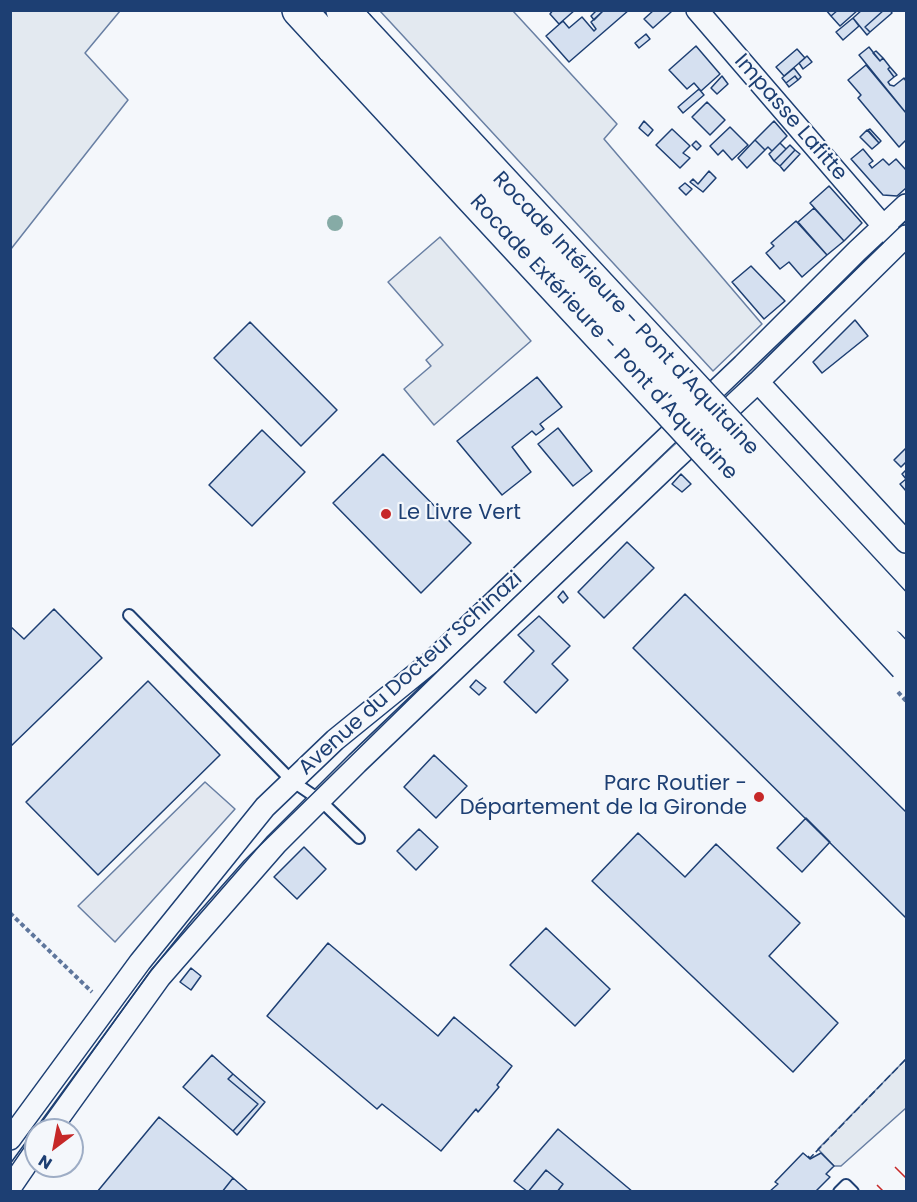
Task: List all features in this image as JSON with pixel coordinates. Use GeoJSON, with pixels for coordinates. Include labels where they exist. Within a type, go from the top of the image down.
{"type":"FeatureCollection","features":[{"type":"Feature","properties":{"kind":"highway","name":"Rocade Extérieure - Pont d'Aquitaine"},"geometry":{"type":"LineString","coordinates":[[299,10],[906,664]]}},
{"type":"Feature","properties":{"kind":"highway","name":"Rocade Intérieure - Pont d'Aquitaine"},"geometry":{"type":"LineString","coordinates":[[343,10],[906,617]]}},
{"type":"Feature","properties":{"kind":"street","name":"Impasse Lafitte"},"geometry":{"type":"LineString","coordinates":[[697,10],[884,225],[904,242]]}},
{"type":"Feature","properties":{"kind":"street","name":"Avenue du Docteur Schinazi"},"geometry":{"type":"LineString","coordinates":[[10,1139],[140,962],[252,822],[335,740],[431,662],[743,365],[906,205]]}},
{"type":"Feature","properties":{"kind":"street","name":"Avenue du Docteur Schinazi"},"geometry":{"type":"LineString","coordinates":[[59,1118],[160,977],[250,872],[320,800],[904,242]]}},
{"type":"Feature","properties":{"kind":"street"},"geometry":{"type":"LineString","coordinates":[[758,382],[906,542]]}},
{"type":"Feature","properties":{"kind":"street"},"geometry":{"type":"LineString","coordinates":[[10,1188],[24,1168]]}},
{"type":"Feature","properties":{"kind":"lane"},"geometry":{"type":"LineString","coordinates":[[129,615],[292,781],[320,800],[359,838]]}},
{"type":"Feature","properties":{"kind":"lane"},"geometry":{"type":"LineString","coordinates":[[839,1191],[846,1185],[853,1191]]}},
{"type":"Feature","properties":{"kind":"path"},"geometry":{"type":"LineString","coordinates":[[10,914],[87,989],[108,1005]]}},
{"type":"Feature","properties":{"kind":"shaded area"},"geometry":{"type":"Polygon","coordinates":[[[11,10],[120,11],[85,53],[128,100],[11,249],[11,10]]]}},
{"type":"Feature","properties":{"kind":"shaded area"},"geometry":{"type":"Polygon","coordinates":[[[380,11],[513,11],[617,124],[604,139],[762,324],[713,371],[380,11]]]}},
{"type":"Feature","properties":{"kind":"shaded area"},"geometry":{"type":"Polygon","coordinates":[[[440,237],[531,341],[434,425],[404,389],[431,366],[426,360],[443,345],[388,282],[440,237]]]}},
{"type":"Feature","properties":{"kind":"shaded area"},"geometry":{"type":"Polygon","coordinates":[[[205,782],[235,809],[115,942],[78,906],[205,782]]]}},
{"type":"Feature","properties":{"kind":"shaded area"},"geometry":{"type":"Polygon","coordinates":[[[906,1059],[906,1108],[841,1166],[834,1166],[818,1149],[906,1059]]]}},
{"type":"Feature","properties":{"kind":"building"},"geometry":{"type":"Polygon","coordinates":[[[553,10],[575,10],[559,24],[550,14],[553,10]]]}},
{"type":"Feature","properties":{"kind":"building"},"geometry":{"type":"Polygon","coordinates":[[[597,10],[604,10],[594,20],[591,16],[597,10]]]}},
{"type":"Feature","properties":{"kind":"building"},"geometry":{"type":"Polygon","coordinates":[[[604,10],[629,10],[569,62],[546,36],[563,21],[569,28],[582,17],[594,31],[596,29],[591,22],[604,10]]]}},
{"type":"Feature","properties":{"kind":"building"},"geometry":{"type":"Polygon","coordinates":[[[654,10],[670,10],[671,12],[653,28],[644,19],[654,10]]]}},
{"type":"Feature","properties":{"kind":"building"},"geometry":{"type":"Polygon","coordinates":[[[826,10],[838,10],[831,16],[826,10]]]}},
{"type":"Feature","properties":{"kind":"building"},"geometry":{"type":"Polygon","coordinates":[[[838,10],[858,10],[840,26],[831,16],[838,10]]]}},
{"type":"Feature","properties":{"kind":"building"},"geometry":{"type":"Polygon","coordinates":[[[862,10],[884,10],[865,27],[870,32],[867,35],[853,18],[862,10]]]}},
{"type":"Feature","properties":{"kind":"building"},"geometry":{"type":"Polygon","coordinates":[[[884,10],[890,10],[892,13],[870,32],[865,27],[884,10]]]}},
{"type":"Feature","properties":{"kind":"building"},"geometry":{"type":"Polygon","coordinates":[[[853,18],[859,26],[843,40],[836,32],[853,18]]]}},
{"type":"Feature","properties":{"kind":"building"},"geometry":{"type":"Polygon","coordinates":[[[646,34],[650,39],[639,48],[635,43],[646,34]]]}},
{"type":"Feature","properties":{"kind":"building"},"geometry":{"type":"Polygon","coordinates":[[[696,46],[720,74],[701,91],[694,83],[687,89],[669,70],[696,46]]]}},
{"type":"Feature","properties":{"kind":"building"},"geometry":{"type":"Polygon","coordinates":[[[869,47],[880,61],[883,58],[890,67],[888,69],[894,77],[888,82],[890,85],[894,86],[904,78],[906,81],[906,113],[859,55],[869,47]]]}},
{"type":"Feature","properties":{"kind":"building"},"geometry":{"type":"Polygon","coordinates":[[[797,49],[805,58],[784,76],[776,67],[797,49]]]}},
{"type":"Feature","properties":{"kind":"building"},"geometry":{"type":"Polygon","coordinates":[[[876,51],[883,58],[880,61],[873,53],[876,51]]]}},
{"type":"Feature","properties":{"kind":"building"},"geometry":{"type":"Polygon","coordinates":[[[807,56],[812,62],[803,69],[799,63],[807,56]]]}},
{"type":"Feature","properties":{"kind":"building"},"geometry":{"type":"Polygon","coordinates":[[[866,65],[906,113],[906,140],[899,147],[858,98],[861,95],[848,80],[866,65]]]}},
{"type":"Feature","properties":{"kind":"building"},"geometry":{"type":"Polygon","coordinates":[[[890,67],[897,75],[894,77],[888,69],[890,67]]]}},
{"type":"Feature","properties":{"kind":"building"},"geometry":{"type":"Polygon","coordinates":[[[794,68],[801,77],[798,80],[795,76],[786,83],[782,78],[794,68]]]}},
{"type":"Feature","properties":{"kind":"building"},"geometry":{"type":"Polygon","coordinates":[[[722,76],[728,84],[717,94],[711,88],[722,76]]]}},
{"type":"Feature","properties":{"kind":"building"},"geometry":{"type":"Polygon","coordinates":[[[795,76],[798,80],[789,87],[786,83],[795,76]]]}},
{"type":"Feature","properties":{"kind":"building"},"geometry":{"type":"Polygon","coordinates":[[[699,89],[704,95],[683,113],[678,107],[699,89]]]}},
{"type":"Feature","properties":{"kind":"building"},"geometry":{"type":"Polygon","coordinates":[[[707,102],[725,120],[710,135],[692,117],[707,102]]]}},
{"type":"Feature","properties":{"kind":"building"},"geometry":{"type":"Polygon","coordinates":[[[644,121],[653,130],[648,136],[639,128],[644,121]]]}},
{"type":"Feature","properties":{"kind":"building"},"geometry":{"type":"Polygon","coordinates":[[[774,121],[787,136],[772,151],[768,147],[765,150],[755,140],[774,121]]]}},
{"type":"Feature","properties":{"kind":"building"},"geometry":{"type":"Polygon","coordinates":[[[730,127],[748,145],[732,160],[723,150],[718,155],[710,146],[730,127]]]}},
{"type":"Feature","properties":{"kind":"building"},"geometry":{"type":"Polygon","coordinates":[[[672,129],[690,146],[683,153],[690,158],[680,168],[656,145],[672,129]]]}},
{"type":"Feature","properties":{"kind":"building"},"geometry":{"type":"Polygon","coordinates":[[[870,129],[881,141],[879,143],[868,130],[870,129]]]}},
{"type":"Feature","properties":{"kind":"building"},"geometry":{"type":"Polygon","coordinates":[[[867,130],[879,143],[872,149],[860,137],[867,130]]]}},
{"type":"Feature","properties":{"kind":"building"},"geometry":{"type":"Polygon","coordinates":[[[755,140],[765,150],[747,168],[738,158],[755,140]]]}},
{"type":"Feature","properties":{"kind":"building"},"geometry":{"type":"Polygon","coordinates":[[[696,141],[701,146],[697,150],[692,145],[696,141]]]}},
{"type":"Feature","properties":{"kind":"building"},"geometry":{"type":"Polygon","coordinates":[[[780,143],[786,149],[774,161],[769,154],[780,143]]]}},
{"type":"Feature","properties":{"kind":"building"},"geometry":{"type":"Polygon","coordinates":[[[790,145],[795,150],[780,166],[774,161],[790,145]]]}},
{"type":"Feature","properties":{"kind":"building"},"geometry":{"type":"Polygon","coordinates":[[[863,149],[873,161],[869,164],[872,168],[883,159],[889,165],[896,159],[906,170],[906,188],[897,196],[883,195],[851,159],[863,149]]]}},
{"type":"Feature","properties":{"kind":"building"},"geometry":{"type":"Polygon","coordinates":[[[795,150],[800,154],[784,171],[780,166],[795,150]]]}},
{"type":"Feature","properties":{"kind":"building"},"geometry":{"type":"Polygon","coordinates":[[[709,171],[716,178],[703,192],[690,182],[693,179],[698,184],[709,171]]]}},
{"type":"Feature","properties":{"kind":"building"},"geometry":{"type":"Polygon","coordinates":[[[685,183],[692,189],[686,195],[679,188],[685,183]]]}},
{"type":"Feature","properties":{"kind":"building"},"geometry":{"type":"Polygon","coordinates":[[[829,186],[862,223],[844,241],[810,203],[829,186]]]}},
{"type":"Feature","properties":{"kind":"building"},"geometry":{"type":"Polygon","coordinates":[[[814,208],[844,241],[827,255],[798,222],[814,208]]]}},
{"type":"Feature","properties":{"kind":"building"},"geometry":{"type":"Polygon","coordinates":[[[796,221],[827,255],[802,277],[789,262],[780,269],[766,253],[774,246],[771,243],[796,221]]]}},
{"type":"Feature","properties":{"kind":"building"},"geometry":{"type":"Polygon","coordinates":[[[751,266],[785,301],[764,319],[732,282],[751,266]]]}},
{"type":"Feature","properties":{"kind":"building"},"geometry":{"type":"Polygon","coordinates":[[[855,320],[868,336],[822,373],[813,362],[855,320]]]}},
{"type":"Feature","properties":{"kind":"building"},"geometry":{"type":"Polygon","coordinates":[[[250,322],[337,410],[301,446],[214,358],[250,322]]]}},
{"type":"Feature","properties":{"kind":"building"},"geometry":{"type":"Polygon","coordinates":[[[537,377],[562,407],[540,424],[544,429],[536,435],[532,431],[512,447],[531,472],[502,495],[457,441],[537,377]]]}},
{"type":"Feature","properties":{"kind":"building"},"geometry":{"type":"Polygon","coordinates":[[[558,428],[592,471],[573,486],[538,444],[558,428]]]}},
{"type":"Feature","properties":{"kind":"building"},"geometry":{"type":"Polygon","coordinates":[[[262,430],[305,472],[252,526],[209,485],[262,430]]]}},
{"type":"Feature","properties":{"kind":"building"},"geometry":{"type":"Polygon","coordinates":[[[906,448],[906,462],[901,467],[894,460],[906,448]]]}},
{"type":"Feature","properties":{"kind":"building"},"geometry":{"type":"Polygon","coordinates":[[[383,454],[471,543],[421,593],[333,503],[383,454]]]}},
{"type":"Feature","properties":{"kind":"building"},"geometry":{"type":"Polygon","coordinates":[[[681,474],[691,484],[682,492],[672,484],[681,474]]]}},
{"type":"Feature","properties":{"kind":"building"},"geometry":{"type":"Polygon","coordinates":[[[906,479],[906,491],[900,484],[906,479]]]}},
{"type":"Feature","properties":{"kind":"building"},"geometry":{"type":"Polygon","coordinates":[[[627,542],[654,568],[604,618],[578,592],[627,542]]]}},
{"type":"Feature","properties":{"kind":"building"},"geometry":{"type":"Polygon","coordinates":[[[563,591],[568,598],[563,603],[558,597],[563,591]]]}},
{"type":"Feature","properties":{"kind":"building"},"geometry":{"type":"Polygon","coordinates":[[[685,594],[906,812],[906,918],[633,648],[685,594]]]}},
{"type":"Feature","properties":{"kind":"building"},"geometry":{"type":"Polygon","coordinates":[[[54,609],[102,658],[10,747],[10,626],[24,639],[54,609]]]}},
{"type":"Feature","properties":{"kind":"building"},"geometry":{"type":"Polygon","coordinates":[[[539,616],[570,646],[552,664],[568,680],[536,713],[504,682],[534,651],[518,635],[539,616]]]}},
{"type":"Feature","properties":{"kind":"building"},"geometry":{"type":"Polygon","coordinates":[[[476,680],[486,688],[479,695],[470,687],[476,680]]]}},
{"type":"Feature","properties":{"kind":"building"},"geometry":{"type":"Polygon","coordinates":[[[148,681],[220,755],[98,875],[26,802],[148,681]]]}},
{"type":"Feature","properties":{"kind":"building"},"geometry":{"type":"Polygon","coordinates":[[[434,755],[467,786],[436,818],[404,787],[434,755]]]}},
{"type":"Feature","properties":{"kind":"building"},"geometry":{"type":"Polygon","coordinates":[[[806,818],[830,842],[802,872],[777,848],[806,818]]]}},
{"type":"Feature","properties":{"kind":"building"},"geometry":{"type":"Polygon","coordinates":[[[419,829],[438,847],[416,870],[397,851],[419,829]]]}},
{"type":"Feature","properties":{"kind":"building"},"geometry":{"type":"Polygon","coordinates":[[[638,833],[685,877],[716,844],[800,923],[769,956],[838,1023],[793,1072],[592,881],[638,833]]]}},
{"type":"Feature","properties":{"kind":"building"},"geometry":{"type":"Polygon","coordinates":[[[304,847],[326,869],[297,899],[274,877],[304,847]]]}},
{"type":"Feature","properties":{"kind":"building"},"geometry":{"type":"Polygon","coordinates":[[[546,928],[610,989],[575,1026],[510,965],[546,928]]]}},
{"type":"Feature","properties":{"kind":"building"},"geometry":{"type":"Polygon","coordinates":[[[328,943],[438,1036],[454,1017],[512,1066],[497,1085],[499,1087],[478,1112],[476,1109],[441,1151],[382,1104],[377,1109],[267,1016],[328,943]]]}},
{"type":"Feature","properties":{"kind":"building"},"geometry":{"type":"Polygon","coordinates":[[[191,968],[201,976],[191,990],[180,982],[191,968]]]}},
{"type":"Feature","properties":{"kind":"building"},"geometry":{"type":"Polygon","coordinates":[[[212,1055],[233,1074],[228,1079],[258,1104],[233,1131],[183,1087],[212,1055]]]}},
{"type":"Feature","properties":{"kind":"building"},"geometry":{"type":"Polygon","coordinates":[[[233,1074],[265,1102],[237,1135],[233,1131],[258,1104],[228,1079],[233,1074]]]}},
{"type":"Feature","properties":{"kind":"building"},"geometry":{"type":"Polygon","coordinates":[[[159,1117],[233,1178],[222,1192],[97,1192],[159,1117]]]}},
{"type":"Feature","properties":{"kind":"building"},"geometry":{"type":"Polygon","coordinates":[[[558,1129],[633,1192],[557,1192],[563,1184],[546,1170],[528,1192],[514,1181],[558,1129]]]}},
{"type":"Feature","properties":{"kind":"building"},"geometry":{"type":"Polygon","coordinates":[[[803,1153],[810,1159],[821,1153],[834,1166],[826,1174],[830,1177],[815,1192],[769,1192],[778,1184],[775,1182],[803,1153]]]}},
{"type":"Feature","properties":{"kind":"building"},"geometry":{"type":"Polygon","coordinates":[[[546,1170],[563,1184],[557,1192],[528,1192],[546,1170]]]}},
{"type":"Feature","properties":{"kind":"building"},"geometry":{"type":"Polygon","coordinates":[[[233,1178],[249,1192],[222,1192],[233,1178]]]}},
{"type":"Feature","properties":{"kind":"tram line"},"geometry":{"type":"LineString","coordinates":[[10,1164],[150,972],[244,861],[906,221]]}},
{"type":"Feature","properties":{"kind":"fence"},"geometry":{"type":"LineString","coordinates":[[808,1156],[810,1158],[906,1059]]}},
{"type":"Feature","properties":{"kind":"power"},"geometry":{"type":"LineString","coordinates":[[895,1167],[906,1178]]}},
{"type":"Feature","properties":{"kind":"power"},"geometry":{"type":"LineString","coordinates":[[877,1185],[884,1192]]}},
{"type":"Feature","properties":{"kind":"place","name":"Le Livre Vert"},"geometry":{"type":"Point","coordinates":[386,514]}},
{"type":"Feature","properties":{"kind":"place","name":"Parc Routier - Département de la Gironde"},"geometry":{"type":"Point","coordinates":[759,797]}}]}
